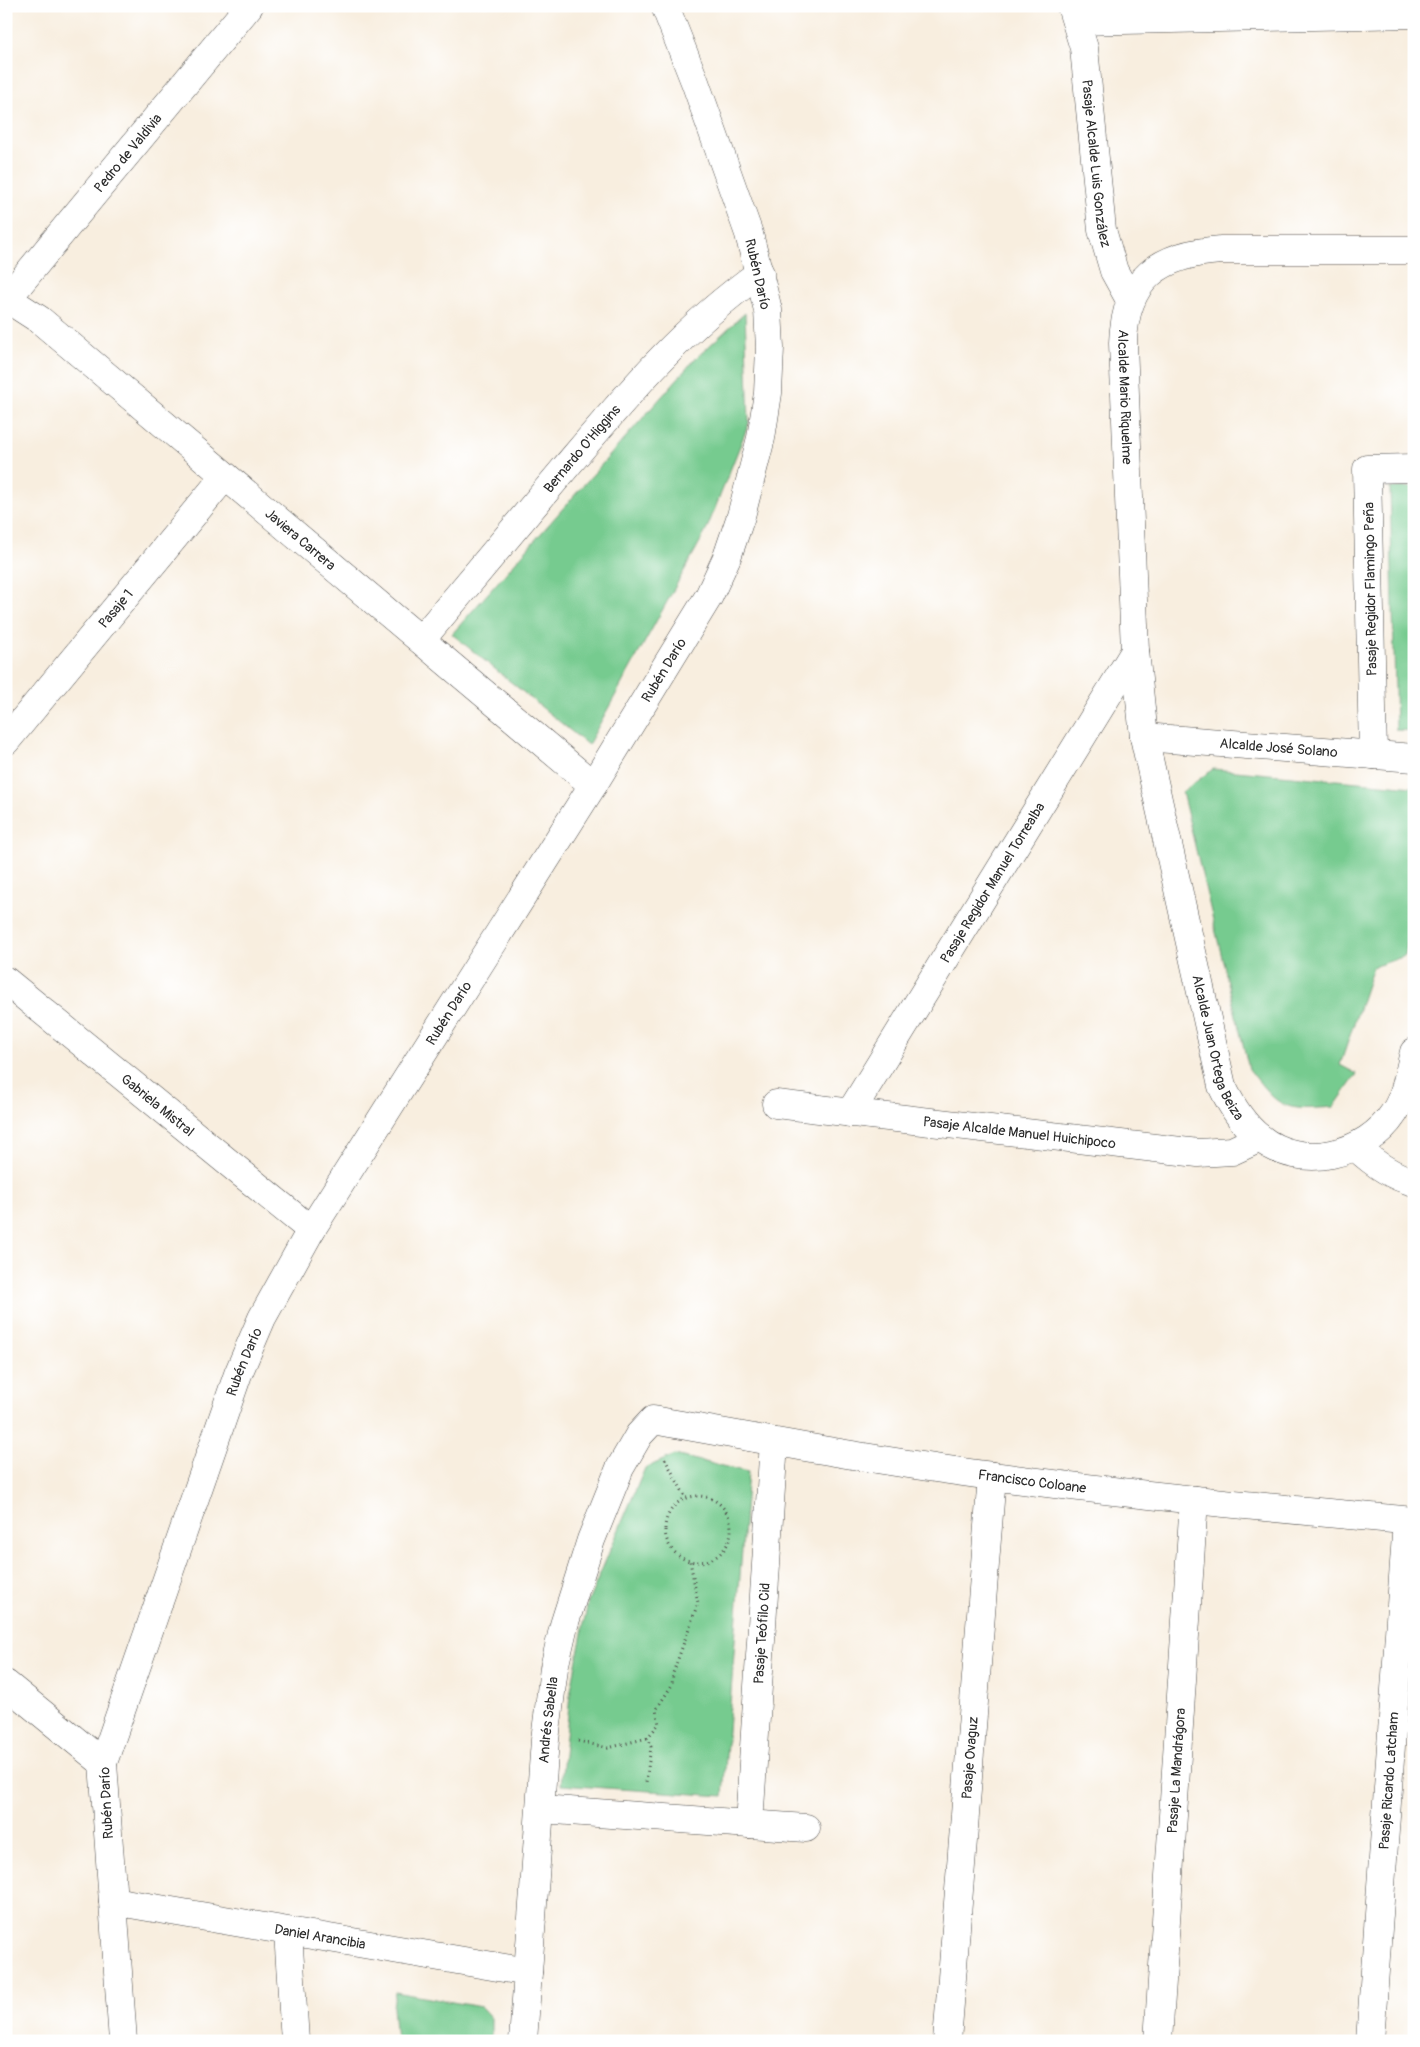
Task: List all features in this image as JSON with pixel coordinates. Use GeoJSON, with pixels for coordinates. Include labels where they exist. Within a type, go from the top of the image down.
{"type":"FeatureCollection","features":[{"type":"Feature","properties":{"kind":"street","name":"Pedro de Valdivia"},"geometry":{"type":"LineString","coordinates":[[7,299],[249,6]]}},
{"type":"Feature","properties":{"kind":"street","name":"Rubén Darío"},"geometry":{"type":"LineString","coordinates":[[122,2041],[103,1763],[238,1374],[262,1318],[310,1230],[593,785],[709,596],[728,557],[741,516],[761,438],[768,393],[770,339],[768,310],[749,234],[695,82],[665,6]]}},
{"type":"Feature","properties":{"kind":"street","name":"Pasaje Alcalde Luis González"},"geometry":{"type":"LineString","coordinates":[[1130,300],[1114,270],[1102,230],[1084,48],[1074,13],[1414,14]]}},
{"type":"Feature","properties":{"kind":"street","name":"Alcalde Mario Riquelme"},"geometry":{"type":"LineString","coordinates":[[1144,737],[1135,651],[1123,342],[1130,300],[1138,286],[1160,265],[1190,253],[1221,250],[1414,250]]}},
{"type":"Feature","properties":{"kind":"street","name":"Bernardo O'Higgins"},"geometry":{"type":"LineString","coordinates":[[421,640],[633,387],[691,327],[728,296],[760,273]]}},
{"type":"Feature","properties":{"kind":"street","name":"Javiera Carrera"},"geometry":{"type":"LineString","coordinates":[[7,299],[40,320],[593,785]]}},
{"type":"Feature","properties":{"kind":"street","name":"Pasaje Regidor Flamingo Peña"},"geometry":{"type":"LineString","coordinates":[[1374,755],[1367,469],[1414,468]]}},
{"type":"Feature","properties":{"kind":"street","name":"Pasaje 1"},"geometry":{"type":"LineString","coordinates":[[6,741],[225,476]]}},
{"type":"Feature","properties":{"kind":"street","name":"Pasaje Regidor Manuel Torrealba"},"geometry":{"type":"LineString","coordinates":[[850,1113],[1135,651]]}},
{"type":"Feature","properties":{"kind":"street","name":"Alcalde José Solano"},"geometry":{"type":"LineString","coordinates":[[1144,737],[1414,758]]}},
{"type":"Feature","properties":{"kind":"street","name":"Alcalde Juan Ortega Beiza"},"geometry":{"type":"LineString","coordinates":[[1144,737],[1216,1067],[1230,1104],[1244,1122],[1260,1138],[1275,1147],[1308,1156],[1341,1152],[1356,1147],[1372,1137],[1395,1112],[1406,1084],[1414,1052]]}},
{"type":"Feature","properties":{"kind":"street","name":"Gabriela Mistral"},"geometry":{"type":"LineString","coordinates":[[6,982],[310,1230]]}},
{"type":"Feature","properties":{"kind":"street","name":"Pasaje Alcalde Manuel Huichipoco"},"geometry":{"type":"LineString","coordinates":[[776,1104],[1198,1154],[1232,1151],[1260,1138]]}},
{"type":"Feature","properties":{"kind":"street"},"geometry":{"type":"LineString","coordinates":[[1356,1147],[1386,1171],[1414,1182]]}},
{"type":"Feature","properties":{"kind":"street","name":"Francisco Coloane"},"geometry":{"type":"LineString","coordinates":[[650,1423],[992,1476],[1194,1500],[1410,1521]]}},
{"type":"Feature","properties":{"kind":"street","name":"Andrés Sabella"},"geometry":{"type":"LineString","coordinates":[[523,2041],[545,1740],[554,1668],[574,1591],[591,1540],[620,1468],[639,1435],[650,1423]]}},
{"type":"Feature","properties":{"kind":"street","name":"Pasaje Teófilo Cid"},"geometry":{"type":"LineString","coordinates":[[749,1824],[774,1442]]}},
{"type":"Feature","properties":{"kind":"street","name":"Pasaje Ovaguz"},"geometry":{"type":"LineString","coordinates":[[947,2041],[992,1476]]}},
{"type":"Feature","properties":{"kind":"street","name":"Pasaje La Mandrágora"},"geometry":{"type":"LineString","coordinates":[[1158,2041],[1194,1500]]}},
{"type":"Feature","properties":{"kind":"street","name":"Pasaje Ricardo Latcham"},"geometry":{"type":"LineString","coordinates":[[1370,2041],[1410,1521]]}},
{"type":"Feature","properties":{"kind":"street"},"geometry":{"type":"LineString","coordinates":[[6,1684],[103,1763]]}},
{"type":"Feature","properties":{"kind":"street"},"geometry":{"type":"LineString","coordinates":[[541,1810],[640,1815],[806,1828]]}},
{"type":"Feature","properties":{"kind":"street","name":"Daniel Arancibia"},"geometry":{"type":"LineString","coordinates":[[113,1901],[528,1972]]}},
{"type":"Feature","properties":{"kind":"street"},"geometry":{"type":"LineString","coordinates":[[288,1932],[295,2041]]}},
{"type":"Feature","properties":{"kind":"path"},"geometry":{"type":"LineString","coordinates":[[650,1423],[686,1498]]}},
{"type":"Feature","properties":{"kind":"path"},"geometry":{"type":"LineString","coordinates":[[701,1496],[712,1499],[728,1515],[731,1526],[726,1548],[718,1556],[707,1561],[690,1561],[678,1556],[670,1548],[664,1528],[672,1509],[686,1498],[701,1496]]}},
{"type":"Feature","properties":{"kind":"path"},"geometry":{"type":"LineString","coordinates":[[545,1740],[579,1741],[608,1748],[647,1738],[660,1724],[656,1710],[672,1685],[673,1673],[698,1603],[690,1561]]}},
{"type":"Feature","properties":{"kind":"path"},"geometry":{"type":"LineString","coordinates":[[640,1815],[650,1753],[647,1738]]}},
{"type":"Feature","properties":{"kind":"green space"},"geometry":{"type":"Polygon","coordinates":[[[745,313],[749,423],[706,531],[588,745],[452,634],[694,360],[745,313]]]}},
{"type":"Feature","properties":{"kind":"green space"},"geometry":{"type":"Polygon","coordinates":[[[1414,487],[1414,731],[1396,730],[1390,488],[1414,487]]]}},
{"type":"Feature","properties":{"kind":"green space"},"geometry":{"type":"Polygon","coordinates":[[[1213,769],[1414,787],[1414,906],[1405,956],[1373,967],[1340,1065],[1357,1074],[1334,1107],[1304,1108],[1284,1104],[1276,1100],[1268,1092],[1249,1069],[1182,792],[1213,769]]]}},
{"type":"Feature","properties":{"kind":"green space"},"geometry":{"type":"Polygon","coordinates":[[[675,1455],[748,1472],[723,1796],[561,1785],[570,1695],[588,1602],[645,1468],[675,1455]]]}},
{"type":"Feature","properties":{"kind":"green space"},"geometry":{"type":"Polygon","coordinates":[[[395,1992],[481,2007],[491,2018],[491,2041],[396,2041],[393,2007],[395,1992]]]}}]}
